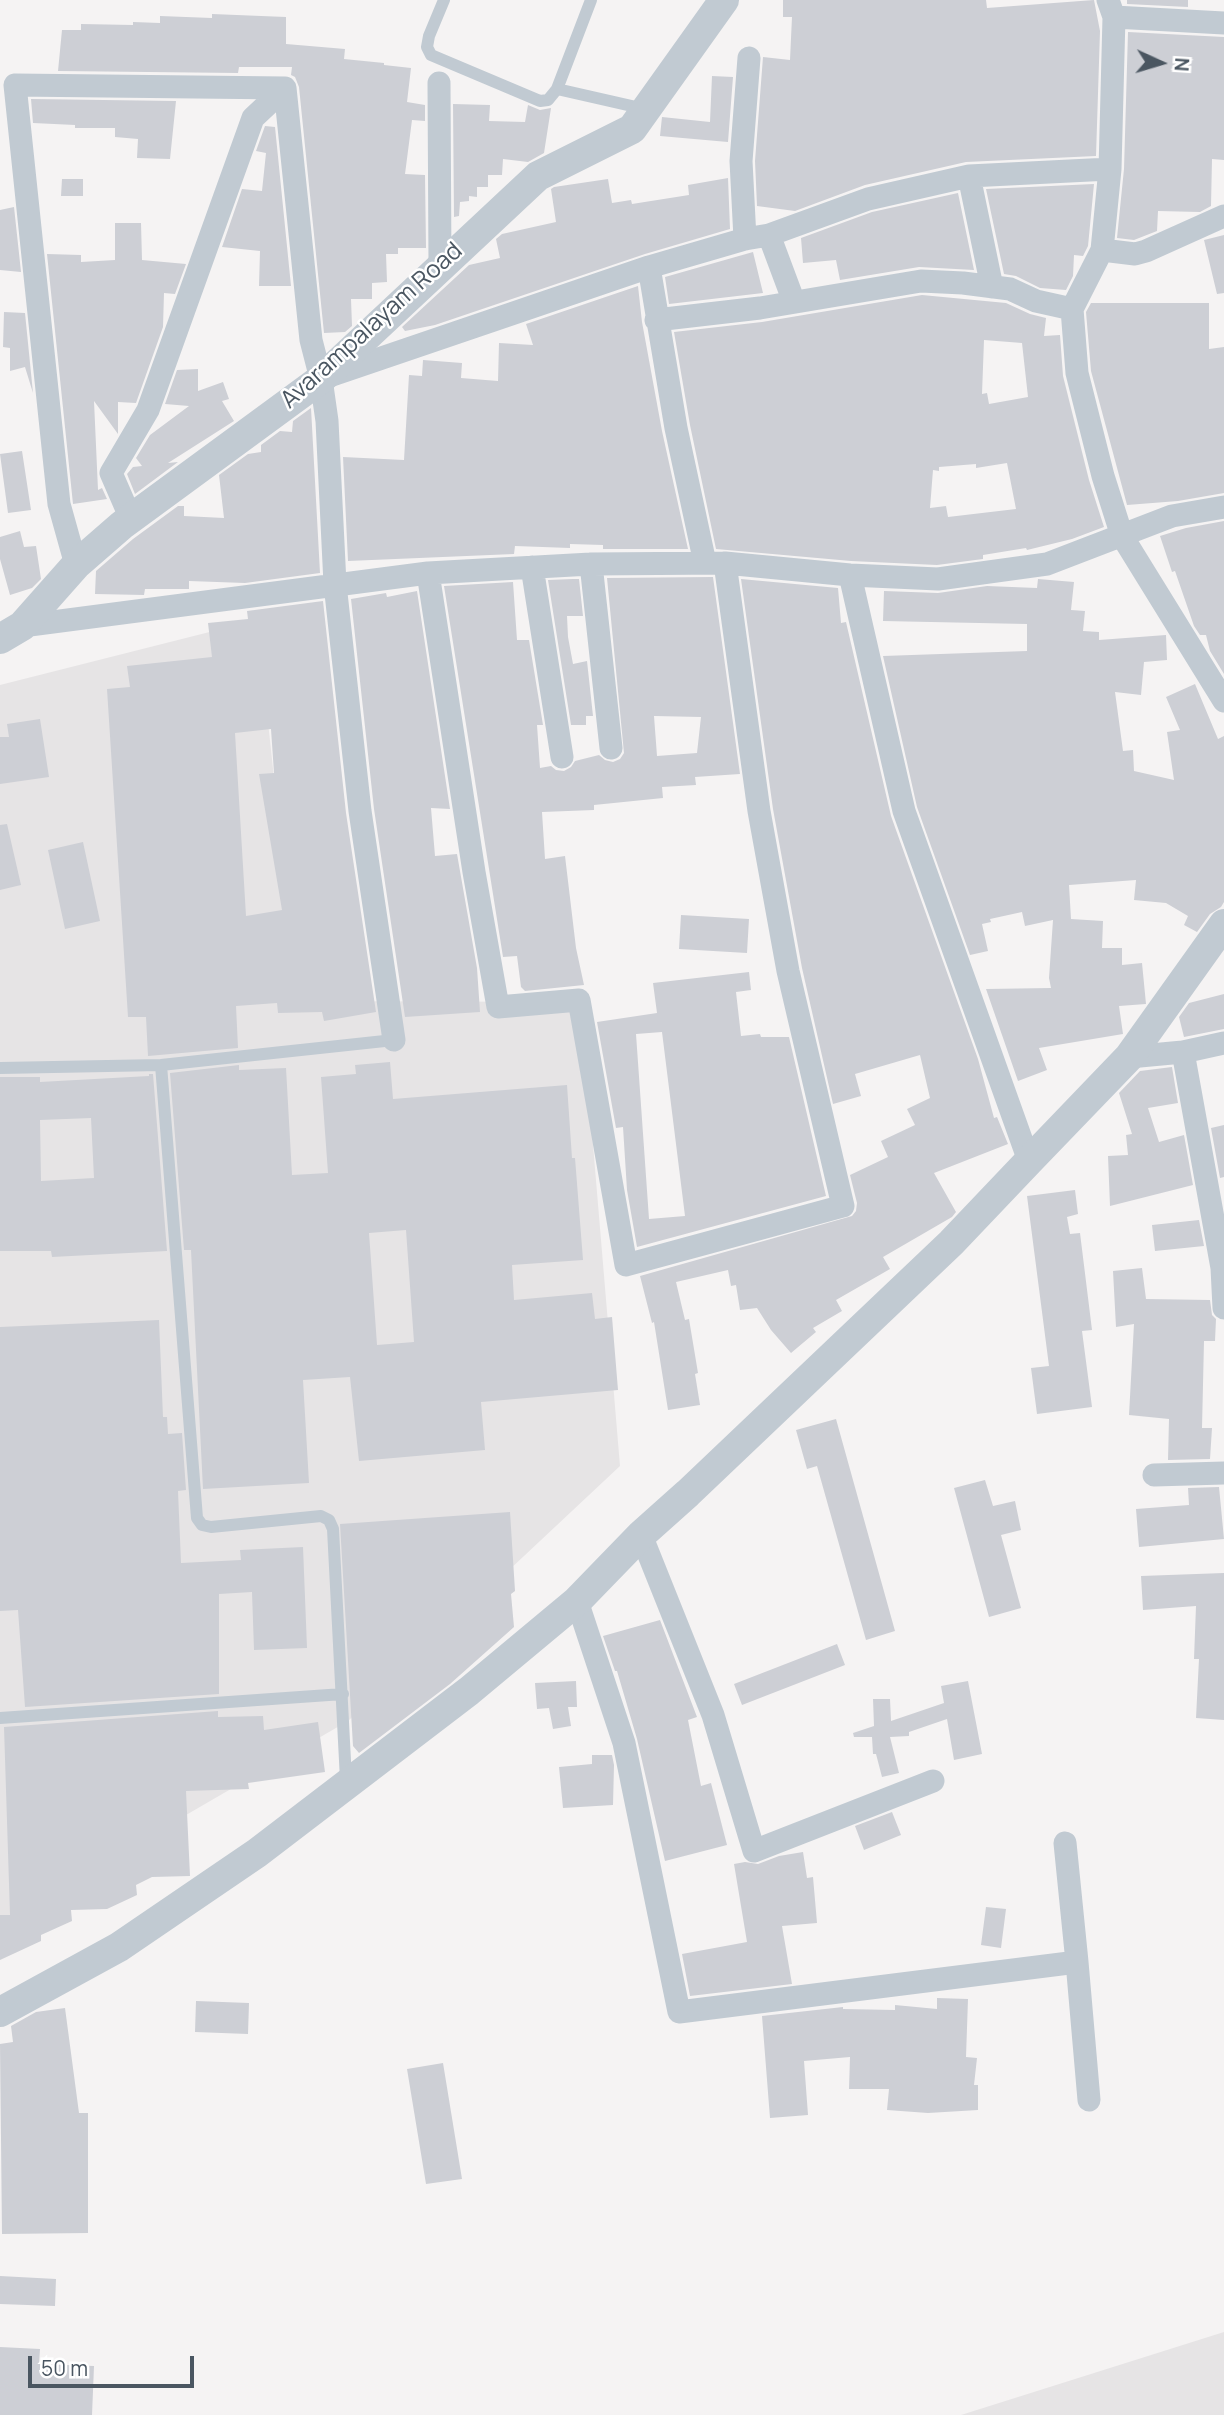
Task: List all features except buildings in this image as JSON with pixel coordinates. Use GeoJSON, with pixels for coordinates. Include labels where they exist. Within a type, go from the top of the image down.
{"type":"FeatureCollection","features":[{"type":"Feature","properties":{"kind":"street","name":"Avarampalayam Road"},"geometry":{"type":"LineString","coordinates":[[11,633],[76,565],[131,519],[321,379],[538,176],[632,129],[724,0]]}},
{"type":"Feature","properties":{"kind":"street"},"geometry":{"type":"LineString","coordinates":[[1224,23],[1111,8],[1110,169],[1102,250],[1072,309],[1077,373],[1103,476],[1122,536],[1224,701]]}},
{"type":"Feature","properties":{"kind":"street"},"geometry":{"type":"LineString","coordinates":[[745,239],[741,161],[749,58]]}},
{"type":"Feature","properties":{"kind":"street"},"geometry":{"type":"LineString","coordinates":[[439,83],[440,266]]}},
{"type":"Feature","properties":{"kind":"street"},"geometry":{"type":"LineString","coordinates":[[76,565],[59,505],[15,85],[285,88]]}},
{"type":"Feature","properties":{"kind":"street"},"geometry":{"type":"LineString","coordinates":[[285,88],[311,340],[321,379],[327,421],[335,584],[360,811],[394,1040]]}},
{"type":"Feature","properties":{"kind":"street"},"geometry":{"type":"LineString","coordinates":[[131,519],[111,473],[148,410],[253,118],[285,88]]}},
{"type":"Feature","properties":{"kind":"street"},"geometry":{"type":"LineString","coordinates":[[321,379],[649,267],[769,234],[868,199],[969,176],[1110,169]]}},
{"type":"Feature","properties":{"kind":"street"},"geometry":{"type":"LineString","coordinates":[[969,176],[992,287]]}},
{"type":"Feature","properties":{"kind":"street"},"geometry":{"type":"LineString","coordinates":[[1102,250],[1135,254],[1146,251],[1224,216]]}},
{"type":"Feature","properties":{"kind":"street"},"geometry":{"type":"LineString","coordinates":[[769,234],[794,302]]}},
{"type":"Feature","properties":{"kind":"street"},"geometry":{"type":"LineString","coordinates":[[428,573],[474,872],[498,1007],[579,1000],[626,1265],[844,1206],[785,958],[715,563],[676,428],[649,267]]}},
{"type":"Feature","properties":{"kind":"street"},"geometry":{"type":"LineString","coordinates":[[656,320],[749,309],[921,281],[1010,289],[1036,301],[1072,309]]}},
{"type":"Feature","properties":{"kind":"street"},"geometry":{"type":"LineString","coordinates":[[11,633],[335,584],[428,573],[591,564],[715,563],[850,575],[938,579],[1057,561],[1172,516],[1224,507]]}},
{"type":"Feature","properties":{"kind":"street"},"geometry":{"type":"LineString","coordinates":[[591,564],[611,748]]}},
{"type":"Feature","properties":{"kind":"street"},"geometry":{"type":"LineString","coordinates":[[532,567],[562,757]]}},
{"type":"Feature","properties":{"kind":"street"},"geometry":{"type":"LineString","coordinates":[[850,575],[904,811],[1029,1161]]}},
{"type":"Feature","properties":{"kind":"street"},"geometry":{"type":"LineString","coordinates":[[0,2012],[119,1947],[257,1853],[469,1691],[577,1601],[641,1535],[951,1243],[1129,1057],[1224,924]]}},
{"type":"Feature","properties":{"kind":"street"},"geometry":{"type":"LineString","coordinates":[[1129,1057],[1184,1052],[1224,1043]]}},
{"type":"Feature","properties":{"kind":"street"},"geometry":{"type":"LineString","coordinates":[[1184,1052],[1222,1268],[1224,1308]]}},
{"type":"Feature","properties":{"kind":"street"},"geometry":{"type":"LineString","coordinates":[[1154,1475],[1224,1472]]}},
{"type":"Feature","properties":{"kind":"street"},"geometry":{"type":"LineString","coordinates":[[641,1535],[713,1715],[754,1851],[933,1781]]}},
{"type":"Feature","properties":{"kind":"street"},"geometry":{"type":"LineString","coordinates":[[577,1601],[624,1743],[679,2012],[1077,1962]]}},
{"type":"Feature","properties":{"kind":"street"},"geometry":{"type":"LineString","coordinates":[[1065,1843],[1089,2100]]}},
{"type":"Feature","properties":{"kind":"lane"},"geometry":{"type":"LineString","coordinates":[[444,0],[429,36],[427,47],[431,55],[540,101],[548,100],[557,89],[591,0]]}},
{"type":"Feature","properties":{"kind":"lane"},"geometry":{"type":"LineString","coordinates":[[557,89],[645,109]]}},
{"type":"Feature","properties":{"kind":"lane"},"geometry":{"type":"LineString","coordinates":[[0,1068],[161,1065],[394,1040]]}},
{"type":"Feature","properties":{"kind":"lane"},"geometry":{"type":"LineString","coordinates":[[161,1065],[197,1518],[202,1525],[211,1527],[321,1516],[329,1520],[333,1529],[346,1785]]}},
{"type":"Feature","properties":{"kind":"lane"},"geometry":{"type":"LineString","coordinates":[[0,1718],[343,1694]]}},
{"type":"Feature","properties":{"kind":"shaded area"},"geometry":{"type":"Polygon","coordinates":[[[257,620],[298,1001],[581,1002],[620,1466],[348,1721],[0,1923],[0,685],[257,620]]]}},
{"type":"Feature","properties":{"kind":"shaded area"},"geometry":{"type":"Polygon","coordinates":[[[1224,2332],[1224,2415],[961,2415],[1224,2332]]]}}]}
